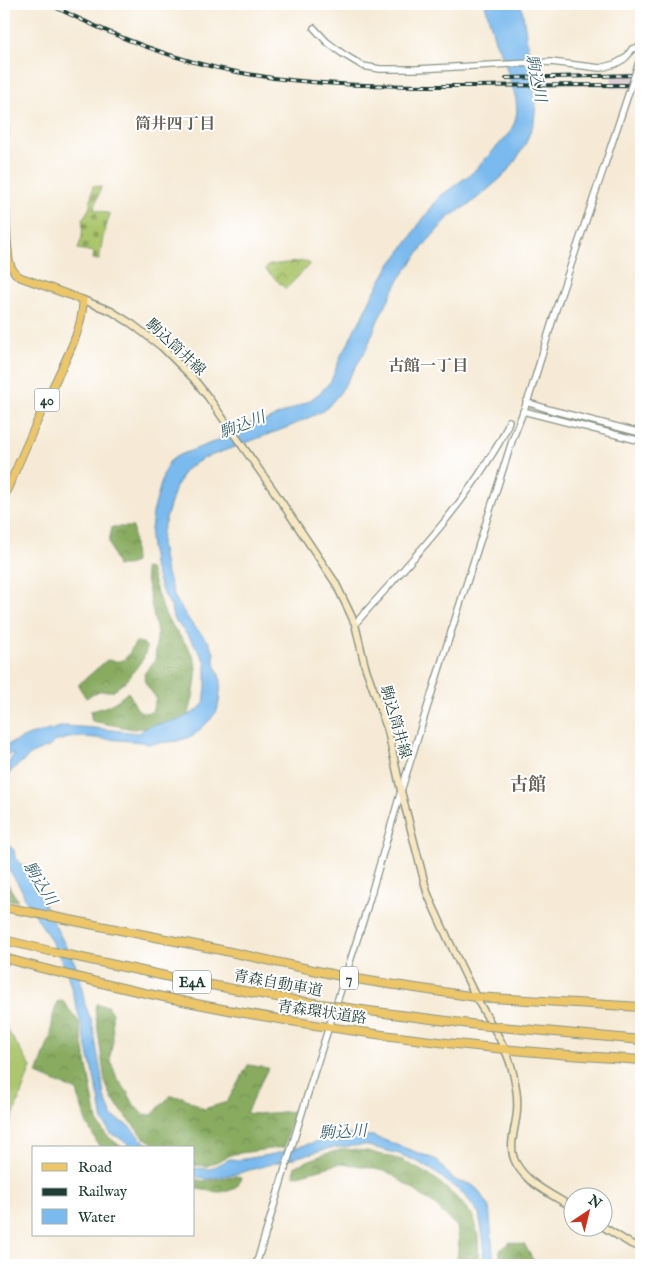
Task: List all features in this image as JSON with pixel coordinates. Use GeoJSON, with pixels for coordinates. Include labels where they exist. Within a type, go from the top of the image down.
{"type":"FeatureCollection","features":[{"type":"Feature","properties":{"kind":"highway","name":"7"},"geometry":{"type":"LineString","coordinates":[[4,907],[346,977],[476,996],[641,1007]]}},
{"type":"Feature","properties":{"kind":"highway","name":"青森自動車道"},"geometry":{"type":"LineString","coordinates":[[4,940],[91,961],[184,980],[369,1012],[478,1025],[641,1040]]}},
{"type":"Feature","properties":{"kind":"highway","name":"青森環状道路"},"geometry":{"type":"LineString","coordinates":[[4,958],[91,981],[204,1006],[329,1028],[504,1049],[641,1060]]}},
{"type":"Feature","properties":{"kind":"main road"},"geometry":{"type":"LineString","coordinates":[[4,97],[4,157],[9,260],[15,273],[20,276],[83,300]]}},
{"type":"Feature","properties":{"kind":"main road","name":"駒込筒井線"},"geometry":{"type":"LineString","coordinates":[[83,300],[111,311],[132,324],[162,347],[197,382],[328,571],[350,613],[365,666],[388,731],[427,892],[476,996],[510,1061],[517,1090],[518,1108],[512,1150],[514,1159],[528,1179],[562,1201]]}},
{"type":"Feature","properties":{"kind":"main road","name":"40"},"geometry":{"type":"LineString","coordinates":[[4,497],[72,343],[83,311],[83,300]]}},
{"type":"Feature","properties":{"kind":"main road"},"geometry":{"type":"LineString","coordinates":[[612,1232],[631,1244],[641,1247]]}},
{"type":"Feature","properties":{"kind":"street"},"geometry":{"type":"LineString","coordinates":[[314,28],[327,42],[357,63],[380,70],[535,62],[559,62],[604,68],[624,59],[632,49],[641,48]]}},
{"type":"Feature","properties":{"kind":"street"},"geometry":{"type":"LineString","coordinates":[[256,1265],[346,977],[401,791],[513,438],[641,56]]}},
{"type":"Feature","properties":{"kind":"street"},"geometry":{"type":"LineString","coordinates":[[526,402],[641,432]]}},
{"type":"Feature","properties":{"kind":"street"},"geometry":{"type":"LineString","coordinates":[[523,411],[641,440]]}},
{"type":"Feature","properties":{"kind":"street"},"geometry":{"type":"LineString","coordinates":[[354,624],[435,534],[464,496],[502,439],[509,421]]}},
{"type":"Feature","properties":{"kind":"shaded area"},"geometry":{"type":"Polygon","coordinates":[[[641,72],[641,88],[612,88],[611,74],[641,72]]]}},
{"type":"Feature","properties":{"kind":"green space"},"geometry":{"type":"Polygon","coordinates":[[[93,186],[101,187],[94,209],[110,214],[99,260],[93,259],[94,252],[78,249],[82,237],[83,219],[90,207],[93,186]]]}},
{"type":"Feature","properties":{"kind":"green space"},"geometry":{"type":"Polygon","coordinates":[[[306,261],[310,264],[286,289],[265,269],[269,265],[306,261]]]}},
{"type":"Feature","properties":{"kind":"green space"},"geometry":{"type":"Polygon","coordinates":[[[112,527],[133,527],[135,562],[126,566],[117,566],[109,542],[112,527]]]}},
{"type":"Feature","properties":{"kind":"green space"},"geometry":{"type":"Polygon","coordinates":[[[144,568],[150,569],[166,616],[188,647],[196,664],[196,680],[187,719],[172,726],[133,729],[92,721],[90,711],[110,704],[128,692],[139,710],[142,712],[152,712],[156,698],[146,684],[144,674],[155,660],[157,633],[144,568]]]}},
{"type":"Feature","properties":{"kind":"green space"},"geometry":{"type":"Polygon","coordinates":[[[136,642],[143,643],[147,648],[143,659],[127,680],[113,691],[99,691],[86,698],[79,684],[107,660],[119,661],[125,659],[136,642]]]}},
{"type":"Feature","properties":{"kind":"green space"},"geometry":{"type":"Polygon","coordinates":[[[4,878],[18,901],[4,899],[4,878]]]}},
{"type":"Feature","properties":{"kind":"green space"},"geometry":{"type":"Polygon","coordinates":[[[62,1000],[79,1022],[97,1121],[106,1135],[120,1146],[99,1146],[86,1122],[77,1091],[37,1074],[51,1035],[57,1002],[62,1000]]]}},
{"type":"Feature","properties":{"kind":"green space"},"geometry":{"type":"Polygon","coordinates":[[[96,1004],[107,1006],[112,1013],[113,1040],[110,1057],[116,1076],[134,1105],[142,1114],[152,1115],[170,1096],[183,1097],[204,1109],[227,1102],[248,1065],[268,1068],[246,1113],[294,1111],[284,1147],[233,1154],[207,1166],[195,1165],[195,1146],[157,1146],[142,1136],[112,1099],[105,1082],[95,1009],[96,1004]]]}},
{"type":"Feature","properties":{"kind":"green space"},"geometry":{"type":"Polygon","coordinates":[[[4,1025],[31,1067],[9,1127],[4,1125],[4,1025]]]}},
{"type":"Feature","properties":{"kind":"green space"},"geometry":{"type":"Polygon","coordinates":[[[344,1149],[367,1151],[402,1160],[436,1179],[474,1217],[478,1236],[479,1265],[459,1265],[457,1261],[459,1240],[457,1227],[437,1207],[388,1172],[356,1165],[339,1164],[294,1176],[295,1166],[325,1154],[344,1149]]]}},
{"type":"Feature","properties":{"kind":"green space"},"geometry":{"type":"Polygon","coordinates":[[[235,1176],[241,1177],[234,1188],[222,1192],[195,1188],[195,1179],[204,1181],[235,1176]]]}},
{"type":"Feature","properties":{"kind":"green space"},"geometry":{"type":"Polygon","coordinates":[[[510,1242],[525,1245],[533,1260],[533,1265],[499,1265],[500,1250],[510,1242]]]}},
{"type":"Feature","properties":{"kind":"water"},"geometry":{"type":"Polygon","coordinates":[[[485,4],[521,4],[523,14],[536,103],[534,122],[525,145],[514,163],[486,191],[450,216],[426,243],[398,281],[378,320],[366,350],[339,394],[325,410],[291,426],[202,459],[184,471],[176,487],[162,531],[161,544],[165,568],[175,598],[191,623],[208,641],[214,653],[214,661],[221,681],[217,711],[193,736],[177,741],[147,744],[84,737],[68,738],[54,742],[49,747],[33,753],[12,770],[4,781],[4,771],[14,754],[11,753],[4,758],[4,746],[30,735],[65,726],[139,733],[149,726],[179,720],[198,710],[204,703],[206,662],[190,638],[173,618],[171,606],[162,591],[153,565],[150,538],[153,513],[164,472],[169,462],[177,456],[219,440],[221,436],[251,423],[261,423],[309,401],[321,392],[331,381],[342,353],[389,266],[439,197],[472,173],[508,135],[515,122],[517,111],[516,99],[503,57],[495,41],[485,4]]]}},
{"type":"Feature","properties":{"kind":"water"},"geometry":{"type":"Polygon","coordinates":[[[4,837],[8,845],[14,850],[15,857],[23,865],[79,971],[85,1005],[92,1022],[104,1096],[112,1116],[130,1127],[150,1146],[131,1146],[111,1134],[103,1121],[81,1023],[66,969],[49,937],[25,899],[22,890],[4,862],[4,837]]]}},
{"type":"Feature","properties":{"kind":"water"},"geometry":{"type":"Polygon","coordinates":[[[343,1134],[373,1136],[437,1160],[452,1178],[459,1182],[471,1184],[477,1189],[489,1206],[494,1265],[483,1265],[484,1242],[479,1214],[465,1195],[432,1170],[399,1154],[364,1145],[330,1148],[235,1174],[207,1179],[195,1176],[195,1168],[210,1169],[230,1159],[239,1160],[274,1154],[343,1134]]]}},
{"type":"Feature","properties":{"kind":"railway"},"geometry":{"type":"LineString","coordinates":[[49,4],[117,36],[188,61],[237,72],[294,81],[380,86],[641,85]]}},
{"type":"Feature","properties":{"kind":"railway"},"geometry":{"type":"LineString","coordinates":[[506,78],[641,75]]}},
{"type":"Feature","properties":{"kind":"district","name":"筒井四丁目"},"geometry":{"type":"Point","coordinates":[175,123]}},
{"type":"Feature","properties":{"kind":"district","name":"古館一丁目"},"geometry":{"type":"Point","coordinates":[428,365]}},
{"type":"Feature","properties":{"kind":"district","name":"古館"},"geometry":{"type":"Point","coordinates":[528,784]}},
{"type":"Feature","properties":{"kind":"water label","name":"駒込川"},"geometry":{"type":"Point","coordinates":[537,78]}},
{"type":"Feature","properties":{"kind":"water label","name":"駒込川"},"geometry":{"type":"Point","coordinates":[242,424]}},
{"type":"Feature","properties":{"kind":"water label","name":"駒込川"},"geometry":{"type":"Point","coordinates":[41,883]}},
{"type":"Feature","properties":{"kind":"water label","name":"駒込川"},"geometry":{"type":"Point","coordinates":[343,1131]}}]}
